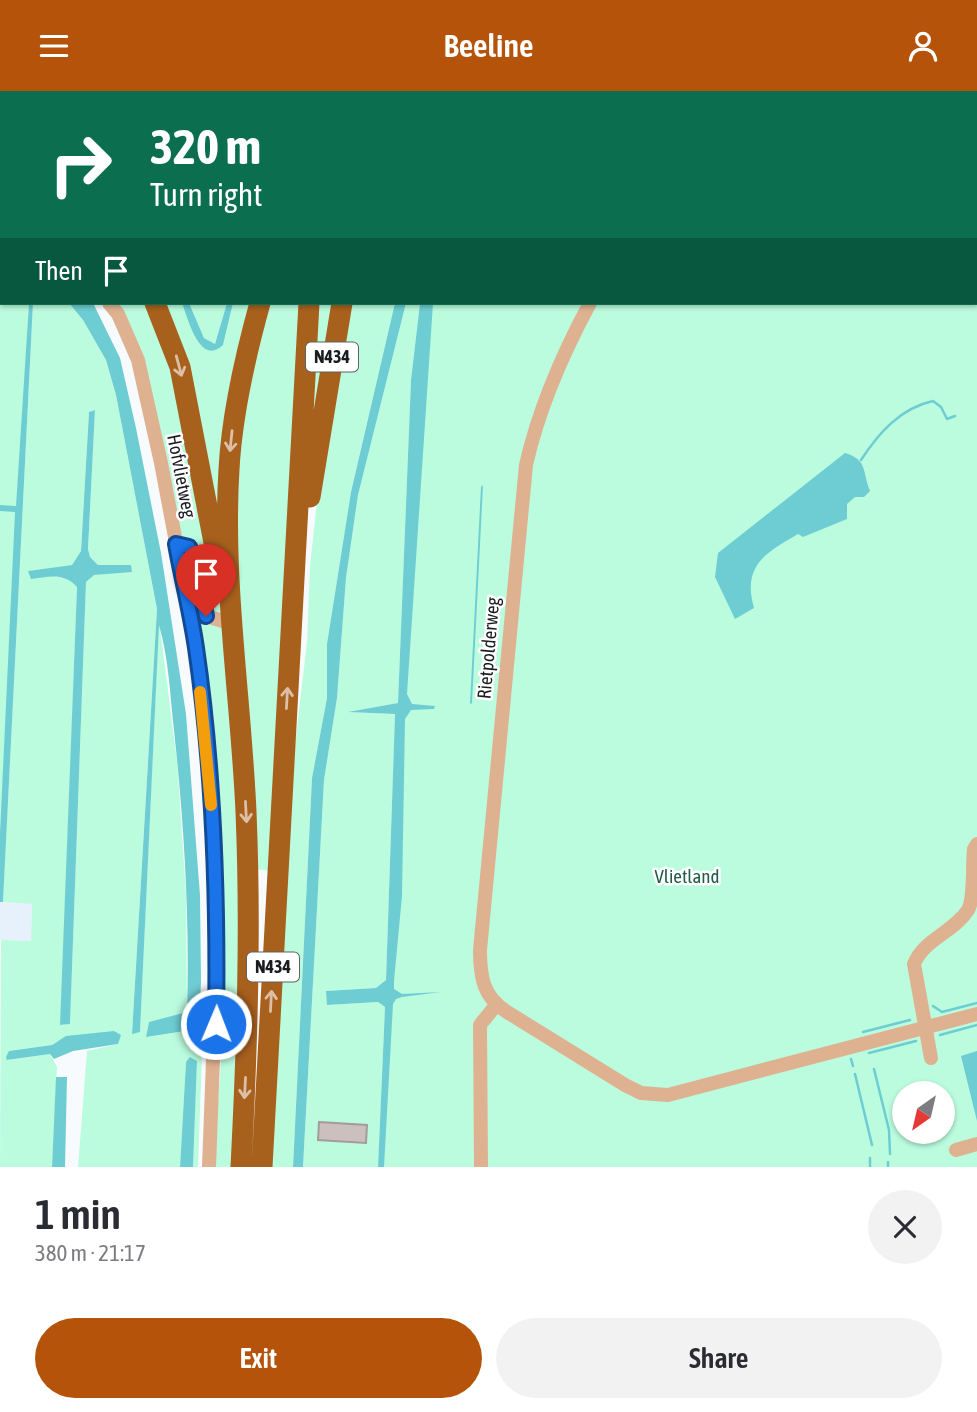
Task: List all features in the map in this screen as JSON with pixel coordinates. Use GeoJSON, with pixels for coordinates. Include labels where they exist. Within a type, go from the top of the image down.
{"type":"FeatureCollection","features":[{"type":"Feature","properties":{"kind":"highway","name":"N434"},"geometry":{"type":"LineString","coordinates":[[156,305],[172,341],[183,379],[209,510],[238,707]]}},
{"type":"Feature","properties":{"kind":"highway","name":"N434"},"geometry":{"type":"LineString","coordinates":[[241,1167],[247,1054],[248,888],[227,533],[229,468],[240,386],[260,305]]}},
{"type":"Feature","properties":{"kind":"highway","name":"N434"},"geometry":{"type":"LineString","coordinates":[[262,1167],[309,305]]}},
{"type":"Feature","properties":{"kind":"highway","name":"N434"},"geometry":{"type":"LineString","coordinates":[[295,564],[312,490],[342,305]]}},
{"type":"Feature","properties":{"kind":"street","name":"Hofvlietweg"},"geometry":{"type":"LineString","coordinates":[[111,305],[138,360],[196,648],[211,798],[218,925],[209,1167]]}},
{"type":"Feature","properties":{"kind":"street","name":"Rietpolderweg"},"geometry":{"type":"LineString","coordinates":[[496,1005],[483,987],[480,950],[526,465],[540,409],[571,338],[589,305]]}},
{"type":"Feature","properties":{"kind":"street"},"geometry":{"type":"LineString","coordinates":[[176,544],[189,547],[195,558],[206,616],[226,622]]}},
{"type":"Feature","properties":{"kind":"street"},"geometry":{"type":"LineString","coordinates":[[932,1058],[914,964],[918,954],[957,922],[969,908],[974,849],[977,844]]}},
{"type":"Feature","properties":{"kind":"street"},"geometry":{"type":"LineString","coordinates":[[481,1167],[480,1025],[496,1005],[625,1085],[654,1095],[675,1093],[977,1014]]}},
{"type":"Feature","properties":{"kind":"street"},"geometry":{"type":"LineString","coordinates":[[956,1150],[977,1144]]}},
{"type":"Feature","properties":{"kind":"shaded area"},"geometry":{"type":"Polygon","coordinates":[[[0,902],[32,903],[31,941],[0,940],[0,902]]]}},
{"type":"Feature","properties":{"kind":"green space"},"geometry":{"type":"Polygon","coordinates":[[[0,305],[29,305],[0,833],[0,305]]]}},
{"type":"Feature","properties":{"kind":"green space"},"geometry":{"type":"Polygon","coordinates":[[[33,305],[71,305],[83,320],[106,360],[116,395],[157,609],[132,1033],[140,1032],[159,621],[177,761],[186,893],[187,1013],[149,1022],[146,1037],[186,1031],[192,1042],[197,1035],[197,1055],[202,1055],[198,1167],[193,1167],[197,1062],[191,1057],[186,1062],[180,1167],[78,1167],[87,1051],[118,1044],[57,1041],[52,1045],[9,1051],[8,1060],[50,1054],[57,1067],[52,1167],[0,1167],[1,940],[31,941],[32,904],[3,902],[33,305]],[[95,410],[89,412],[81,551],[72,565],[29,571],[70,579],[77,587],[61,1025],[70,1024],[86,582],[93,575],[131,565],[98,565],[90,557],[88,549],[95,410]]]}},
{"type":"Feature","properties":{"kind":"green space"},"geometry":{"type":"Polygon","coordinates":[[[117,305],[147,305],[151,311],[191,435],[226,622],[239,780],[241,981],[234,1167],[214,1167],[222,1045],[222,921],[217,781],[198,639],[168,465],[117,305]]]}},
{"type":"Feature","properties":{"kind":"green space"},"geometry":{"type":"Polygon","coordinates":[[[159,305],[183,305],[199,343],[223,345],[233,305],[252,305],[220,553],[159,305]]]}},
{"type":"Feature","properties":{"kind":"green space"},"geometry":{"type":"Polygon","coordinates":[[[190,305],[226,305],[215,344],[204,338],[190,305]]]}},
{"type":"Feature","properties":{"kind":"green space"},"geometry":{"type":"Polygon","coordinates":[[[264,305],[301,305],[273,871],[254,869],[231,522],[234,457],[264,305]]]}},
{"type":"Feature","properties":{"kind":"green space"},"geometry":{"type":"Polygon","coordinates":[[[314,305],[338,305],[310,486],[314,305]]]}},
{"type":"Feature","properties":{"kind":"green space"},"geometry":{"type":"Polygon","coordinates":[[[345,305],[395,305],[351,492],[327,644],[327,698],[312,778],[293,1167],[270,1167],[292,771],[307,642],[310,566],[322,455],[345,305]]]}},
{"type":"Feature","properties":{"kind":"green space"},"geometry":{"type":"Polygon","coordinates":[[[406,305],[420,305],[411,380],[398,703],[349,712],[395,714],[386,980],[376,988],[327,991],[327,1005],[378,1002],[385,1007],[378,1167],[303,1167],[324,780],[337,698],[346,578],[358,495],[406,305]]]}},
{"type":"Feature","properties":{"kind":"green space","name":"Vlietland"},"geometry":{"type":"Polygon","coordinates":[[[424,305],[977,305],[977,1167],[382,1167],[424,305]]]}},
{"type":"Feature","properties":{"kind":"water"},"geometry":{"type":"Polygon","coordinates":[[[29,305],[33,305],[3,902],[0,902],[0,833],[15,512],[0,511],[0,505],[16,506],[29,305]]]}},
{"type":"Feature","properties":{"kind":"water"},"geometry":{"type":"Polygon","coordinates":[[[71,305],[94,305],[120,358],[161,553],[186,714],[200,895],[199,1026],[192,1042],[185,1031],[146,1037],[149,1022],[187,1012],[187,906],[178,765],[169,677],[159,625],[140,1032],[132,1034],[157,609],[116,395],[106,360],[83,320],[71,305]]]}},
{"type":"Feature","properties":{"kind":"water"},"geometry":{"type":"Polygon","coordinates":[[[183,305],[190,305],[204,338],[215,344],[226,305],[233,305],[223,345],[215,350],[202,346],[183,305]]]}},
{"type":"Feature","properties":{"kind":"water"},"geometry":{"type":"Polygon","coordinates":[[[395,305],[406,305],[358,495],[346,578],[337,698],[324,780],[303,1167],[293,1167],[312,778],[327,698],[327,644],[351,492],[395,305]]]}},
{"type":"Feature","properties":{"kind":"water"},"geometry":{"type":"Polygon","coordinates":[[[420,305],[433,305],[407,694],[412,704],[435,706],[434,709],[411,710],[405,719],[402,896],[394,989],[402,994],[441,992],[402,997],[396,999],[393,1004],[384,1167],[378,1167],[385,1007],[378,1002],[327,1005],[326,991],[376,988],[386,980],[395,714],[348,712],[398,703],[411,380],[420,305]]]}},
{"type":"Feature","properties":{"kind":"water"},"geometry":{"type":"Polygon","coordinates":[[[95,410],[88,549],[90,557],[98,565],[131,565],[132,572],[94,575],[86,582],[70,1024],[60,1025],[77,587],[61,577],[31,579],[28,571],[72,565],[81,551],[89,412],[95,410]]]}},
{"type":"Feature","properties":{"kind":"water"},"geometry":{"type":"Polygon","coordinates":[[[845,453],[861,463],[870,491],[864,497],[855,497],[847,504],[847,519],[803,537],[798,534],[766,555],[759,562],[751,581],[754,608],[735,619],[715,577],[718,553],[845,453]]]}},
{"type":"Feature","properties":{"kind":"water"},"geometry":{"type":"Polygon","coordinates":[[[483,485],[472,703],[470,704],[481,487],[483,485]]]}},
{"type":"Feature","properties":{"kind":"water"},"geometry":{"type":"Polygon","coordinates":[[[114,1031],[121,1035],[118,1044],[73,1051],[54,1059],[50,1054],[7,1060],[6,1057],[9,1051],[52,1045],[66,1036],[114,1031]]]}},
{"type":"Feature","properties":{"kind":"water"},"geometry":{"type":"Polygon","coordinates":[[[977,1051],[977,1121],[961,1056],[977,1051]]]}},
{"type":"Feature","properties":{"kind":"water"},"geometry":{"type":"Polygon","coordinates":[[[190,1057],[197,1061],[193,1167],[180,1167],[186,1062],[190,1057]]]}},
{"type":"Feature","properties":{"kind":"water"},"geometry":{"type":"Polygon","coordinates":[[[56,1077],[67,1077],[65,1167],[52,1167],[56,1077]]]}},
{"type":"Feature","properties":{"kind":"building"},"geometry":{"type":"Polygon","coordinates":[[[319,1122],[367,1125],[366,1143],[318,1140],[319,1122]]]}},
{"type":"Feature","properties":{"kind":"waterway"},"geometry":{"type":"LineString","coordinates":[[861,460],[891,423],[921,404],[933,401],[941,407],[947,419],[955,416]]}},
{"type":"Feature","properties":{"kind":"waterway"},"geometry":{"type":"LineString","coordinates":[[933,1006],[942,1012],[977,1003]]}},
{"type":"Feature","properties":{"kind":"waterway"},"geometry":{"type":"LineString","coordinates":[[863,1032],[910,1020]]}},
{"type":"Feature","properties":{"kind":"waterway"},"geometry":{"type":"LineString","coordinates":[[940,1035],[977,1025]]}},
{"type":"Feature","properties":{"kind":"waterway"},"geometry":{"type":"LineString","coordinates":[[869,1053],[916,1041]]}},
{"type":"Feature","properties":{"kind":"waterway"},"geometry":{"type":"LineString","coordinates":[[851,1059],[853,1066]]}},
{"type":"Feature","properties":{"kind":"waterway"},"geometry":{"type":"LineString","coordinates":[[874,1069],[889,1130],[890,1154]]}},
{"type":"Feature","properties":{"kind":"waterway"},"geometry":{"type":"LineString","coordinates":[[855,1074],[872,1145]]}},
{"type":"Feature","properties":{"kind":"waterway"},"geometry":{"type":"LineString","coordinates":[[870,1158],[870,1167]]}},
{"type":"Feature","properties":{"kind":"waterway"},"geometry":{"type":"LineString","coordinates":[[888,1162],[888,1167]]}},
{"type":"Feature","properties":{"kind":"slow traffic"},"geometry":{"type":"LineString","coordinates":[[200,692],[211,805]]}},
{"type":"Feature","properties":{"kind":"route"},"geometry":{"type":"LineString","coordinates":[[206,616],[195,558],[189,547],[176,544],[196,648],[210,785],[218,925],[216,1024]]}}]}
